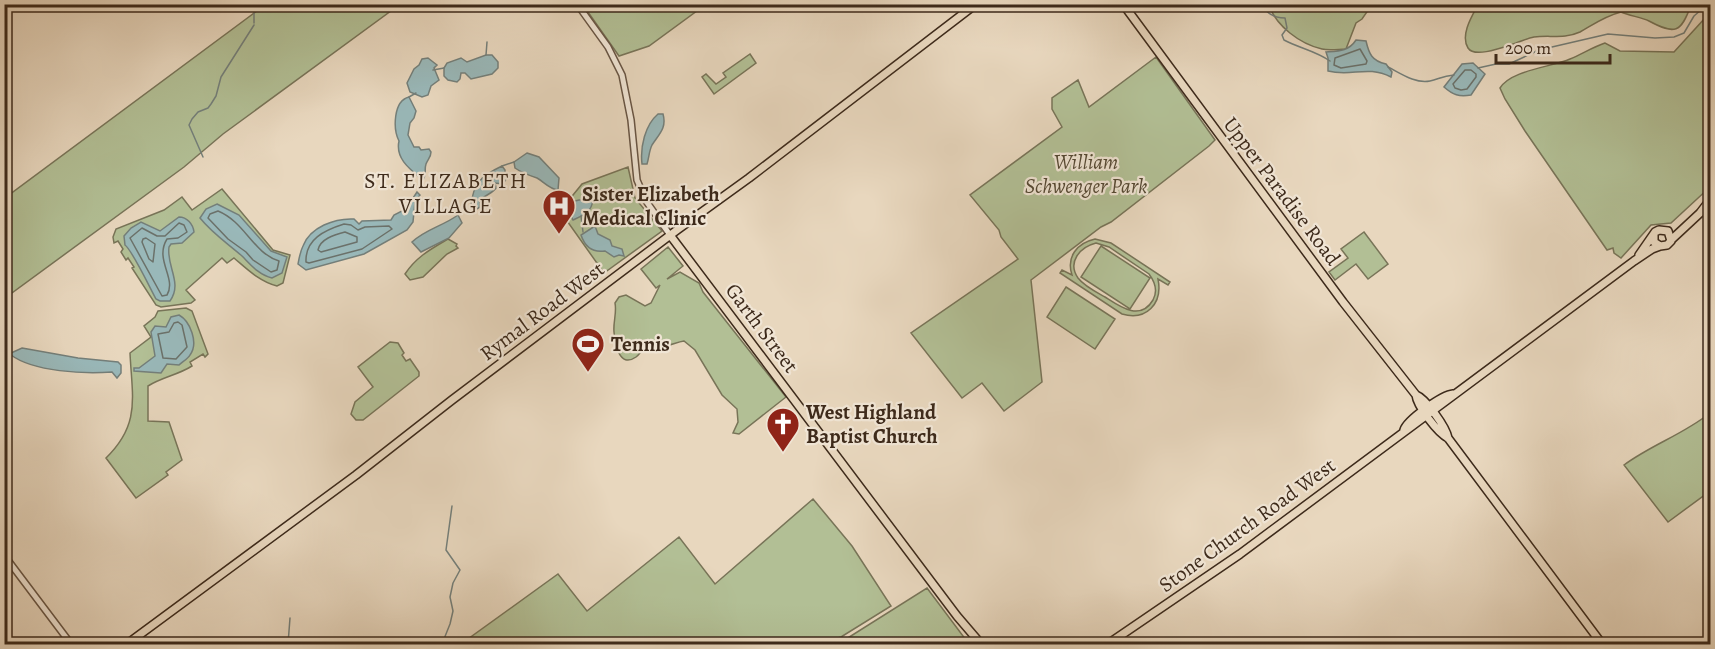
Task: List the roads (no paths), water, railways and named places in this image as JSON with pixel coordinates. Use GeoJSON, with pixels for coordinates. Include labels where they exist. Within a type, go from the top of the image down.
{"type":"FeatureCollection","features":[{"type":"Feature","properties":{"kind":"main road","name":"Rymal Road West"},"geometry":{"type":"LineString","coordinates":[[127,645],[356,475],[976,4]]}},
{"type":"Feature","properties":{"kind":"main road","name":"Upper Paradise Road"},"geometry":{"type":"LineString","coordinates":[[1123,4],[1343,302],[1416,395],[1417,400],[1447,431],[1448,438],[1602,645]]}},
{"type":"Feature","properties":{"kind":"main road"},"geometry":{"type":"LineString","coordinates":[[1634,261],[1652,249],[1666,245],[1700,213],[1710,200]]}},
{"type":"Feature","properties":{"kind":"main road"},"geometry":{"type":"LineString","coordinates":[[1634,261],[1659,230],[1678,227],[1701,210]]}},
{"type":"Feature","properties":{"kind":"main road"},"geometry":{"type":"LineString","coordinates":[[1666,230],[1671,240]]}},
{"type":"Feature","properties":{"kind":"main road","name":"Garth Street"},"geometry":{"type":"LineString","coordinates":[[670,235],[981,645]]}},
{"type":"Feature","properties":{"kind":"main road"},"geometry":{"type":"LineString","coordinates":[[1654,235],[1654,240],[1660,246]]}},
{"type":"Feature","properties":{"kind":"main road","name":"Stone Church Road West"},"geometry":{"type":"LineString","coordinates":[[1108,645],[1240,554],[1634,261]]}},
{"type":"Feature","properties":{"kind":"street","name":"Garth Street"},"geometry":{"type":"LineString","coordinates":[[577,4],[608,47],[622,75],[631,120],[637,180],[646,201],[670,235]]}},
{"type":"Feature","properties":{"kind":"street"},"geometry":{"type":"LineString","coordinates":[[4,555],[71,645]]}},
{"type":"Feature","properties":{"kind":"water"},"geometry":{"type":"Polygon","coordinates":[[[1356,40],[1366,41],[1372,56],[1377,61],[1386,64],[1392,72],[1391,77],[1367,71],[1345,73],[1328,71],[1326,52],[1347,48],[1356,40]]]}},
{"type":"Feature","properties":{"kind":"water"},"geometry":{"type":"Polygon","coordinates":[[[492,55],[498,62],[498,68],[492,74],[471,79],[465,73],[461,73],[457,82],[448,80],[444,76],[447,63],[461,58],[467,62],[492,55]]]}},
{"type":"Feature","properties":{"kind":"water"},"geometry":{"type":"Polygon","coordinates":[[[428,58],[437,65],[434,68],[439,80],[431,86],[428,95],[422,97],[410,92],[407,83],[422,59],[428,58]]]}},
{"type":"Feature","properties":{"kind":"water"},"geometry":{"type":"Polygon","coordinates":[[[1473,63],[1485,74],[1471,95],[1456,95],[1444,87],[1462,64],[1473,63]]]}},
{"type":"Feature","properties":{"kind":"water"},"geometry":{"type":"Polygon","coordinates":[[[409,97],[416,111],[410,123],[408,135],[414,147],[419,147],[421,150],[429,149],[431,152],[423,180],[405,164],[399,153],[395,123],[397,110],[400,104],[409,97]]]}},
{"type":"Feature","properties":{"kind":"water"},"geometry":{"type":"Polygon","coordinates":[[[658,114],[663,114],[663,127],[652,145],[647,164],[642,164],[644,137],[658,114]]]}},
{"type":"Feature","properties":{"kind":"water"},"geometry":{"type":"Polygon","coordinates":[[[527,153],[539,157],[559,178],[558,190],[515,168],[514,162],[527,153]]]}},
{"type":"Feature","properties":{"kind":"water"},"geometry":{"type":"Polygon","coordinates":[[[502,166],[508,176],[503,184],[495,183],[496,188],[480,201],[480,207],[475,210],[471,206],[479,181],[502,166]]]}},
{"type":"Feature","properties":{"kind":"water"},"geometry":{"type":"Polygon","coordinates":[[[417,192],[420,195],[415,202],[413,222],[407,230],[364,254],[306,270],[298,264],[306,239],[317,229],[331,222],[347,219],[354,219],[359,224],[362,221],[391,220],[394,215],[406,209],[417,192]]]}},
{"type":"Feature","properties":{"kind":"water"},"geometry":{"type":"Polygon","coordinates":[[[593,200],[589,211],[573,220],[568,208],[571,202],[593,200]]]}},
{"type":"Feature","properties":{"kind":"water"},"geometry":{"type":"Polygon","coordinates":[[[217,204],[239,215],[271,251],[287,257],[282,273],[272,278],[259,272],[200,218],[206,209],[217,204]]]}},
{"type":"Feature","properties":{"kind":"water"},"geometry":{"type":"Polygon","coordinates":[[[458,215],[462,223],[449,238],[421,252],[412,242],[423,234],[458,215]]]}},
{"type":"Feature","properties":{"kind":"water"},"geometry":{"type":"Polygon","coordinates":[[[179,217],[189,222],[194,232],[182,243],[171,244],[169,247],[175,281],[174,294],[170,301],[160,301],[156,299],[125,245],[124,236],[141,222],[160,231],[179,217]]]}},
{"type":"Feature","properties":{"kind":"water"},"geometry":{"type":"Polygon","coordinates":[[[595,226],[598,234],[610,240],[612,246],[622,249],[624,256],[614,257],[605,251],[596,251],[587,246],[581,235],[595,226]]]}},
{"type":"Feature","properties":{"kind":"water"},"geometry":{"type":"Polygon","coordinates":[[[179,315],[187,322],[192,333],[194,345],[189,356],[179,365],[167,364],[161,373],[134,371],[134,368],[139,368],[155,356],[151,332],[155,326],[166,327],[171,317],[179,315]]]}},
{"type":"Feature","properties":{"kind":"water"},"geometry":{"type":"Polygon","coordinates":[[[22,348],[78,358],[118,362],[121,365],[121,373],[117,378],[112,372],[60,371],[33,365],[11,355],[22,348]]]}},
{"type":"Feature","properties":{"kind":"waterway"},"geometry":{"type":"LineString","coordinates":[[1261,4],[1271,14],[1285,18],[1287,28],[1282,35],[1284,40],[1330,61]]}},
{"type":"Feature","properties":{"kind":"waterway"},"geometry":{"type":"LineString","coordinates":[[1478,68],[1509,64],[1539,50],[1608,34],[1655,38],[1674,37],[1684,33],[1694,16],[1702,9],[1710,7]]}},
{"type":"Feature","properties":{"kind":"waterway"},"geometry":{"type":"LineString","coordinates":[[254,8],[254,23]]}},
{"type":"Feature","properties":{"kind":"waterway"},"geometry":{"type":"LineString","coordinates":[[203,157],[189,125],[198,112],[208,108],[211,104],[216,96],[221,77],[254,25]]}},
{"type":"Feature","properties":{"kind":"waterway"},"geometry":{"type":"LineString","coordinates":[[486,55],[487,42]]}},
{"type":"Feature","properties":{"kind":"waterway"},"geometry":{"type":"LineString","coordinates":[[1388,67],[1424,82],[1454,75]]}},
{"type":"Feature","properties":{"kind":"waterway"},"geometry":{"type":"LineString","coordinates":[[433,70],[444,68]]}},
{"type":"Feature","properties":{"kind":"waterway"},"geometry":{"type":"LineString","coordinates":[[409,97],[416,93]]}},
{"type":"Feature","properties":{"kind":"waterway"},"geometry":{"type":"LineString","coordinates":[[502,166],[514,162]]}},
{"type":"Feature","properties":{"kind":"waterway"},"geometry":{"type":"LineString","coordinates":[[593,200],[598,197]]}},
{"type":"Feature","properties":{"kind":"waterway"},"geometry":{"type":"LineString","coordinates":[[581,216],[583,232]]}},
{"type":"Feature","properties":{"kind":"waterway"},"geometry":{"type":"LineString","coordinates":[[442,644],[453,611],[450,597],[453,583],[460,570],[446,550],[452,506]]}},
{"type":"Feature","properties":{"kind":"waterway"},"geometry":{"type":"LineString","coordinates":[[288,644],[290,618]]}},
{"type":"Feature","properties":{"kind":"place","name":"Sister Elizabeth Medical Clinic"},"geometry":{"type":"Point","coordinates":[559,235]}},
{"type":"Feature","properties":{"kind":"place","name":"Tennis"},"geometry":{"type":"Point","coordinates":[588,373]}},
{"type":"Feature","properties":{"kind":"place","name":"West Highland Baptist Church"},"geometry":{"type":"Point","coordinates":[783,453]}},
{"type":"Feature","properties":{"kind":"district","name":"ST. ELIZABETH VILLAGE"},"geometry":{"type":"Point","coordinates":[446,194]}},
{"type":"Feature","properties":{"kind":"park label","name":"William Schwenger Park"},"geometry":{"type":"Point","coordinates":[1086,174]}}]}
